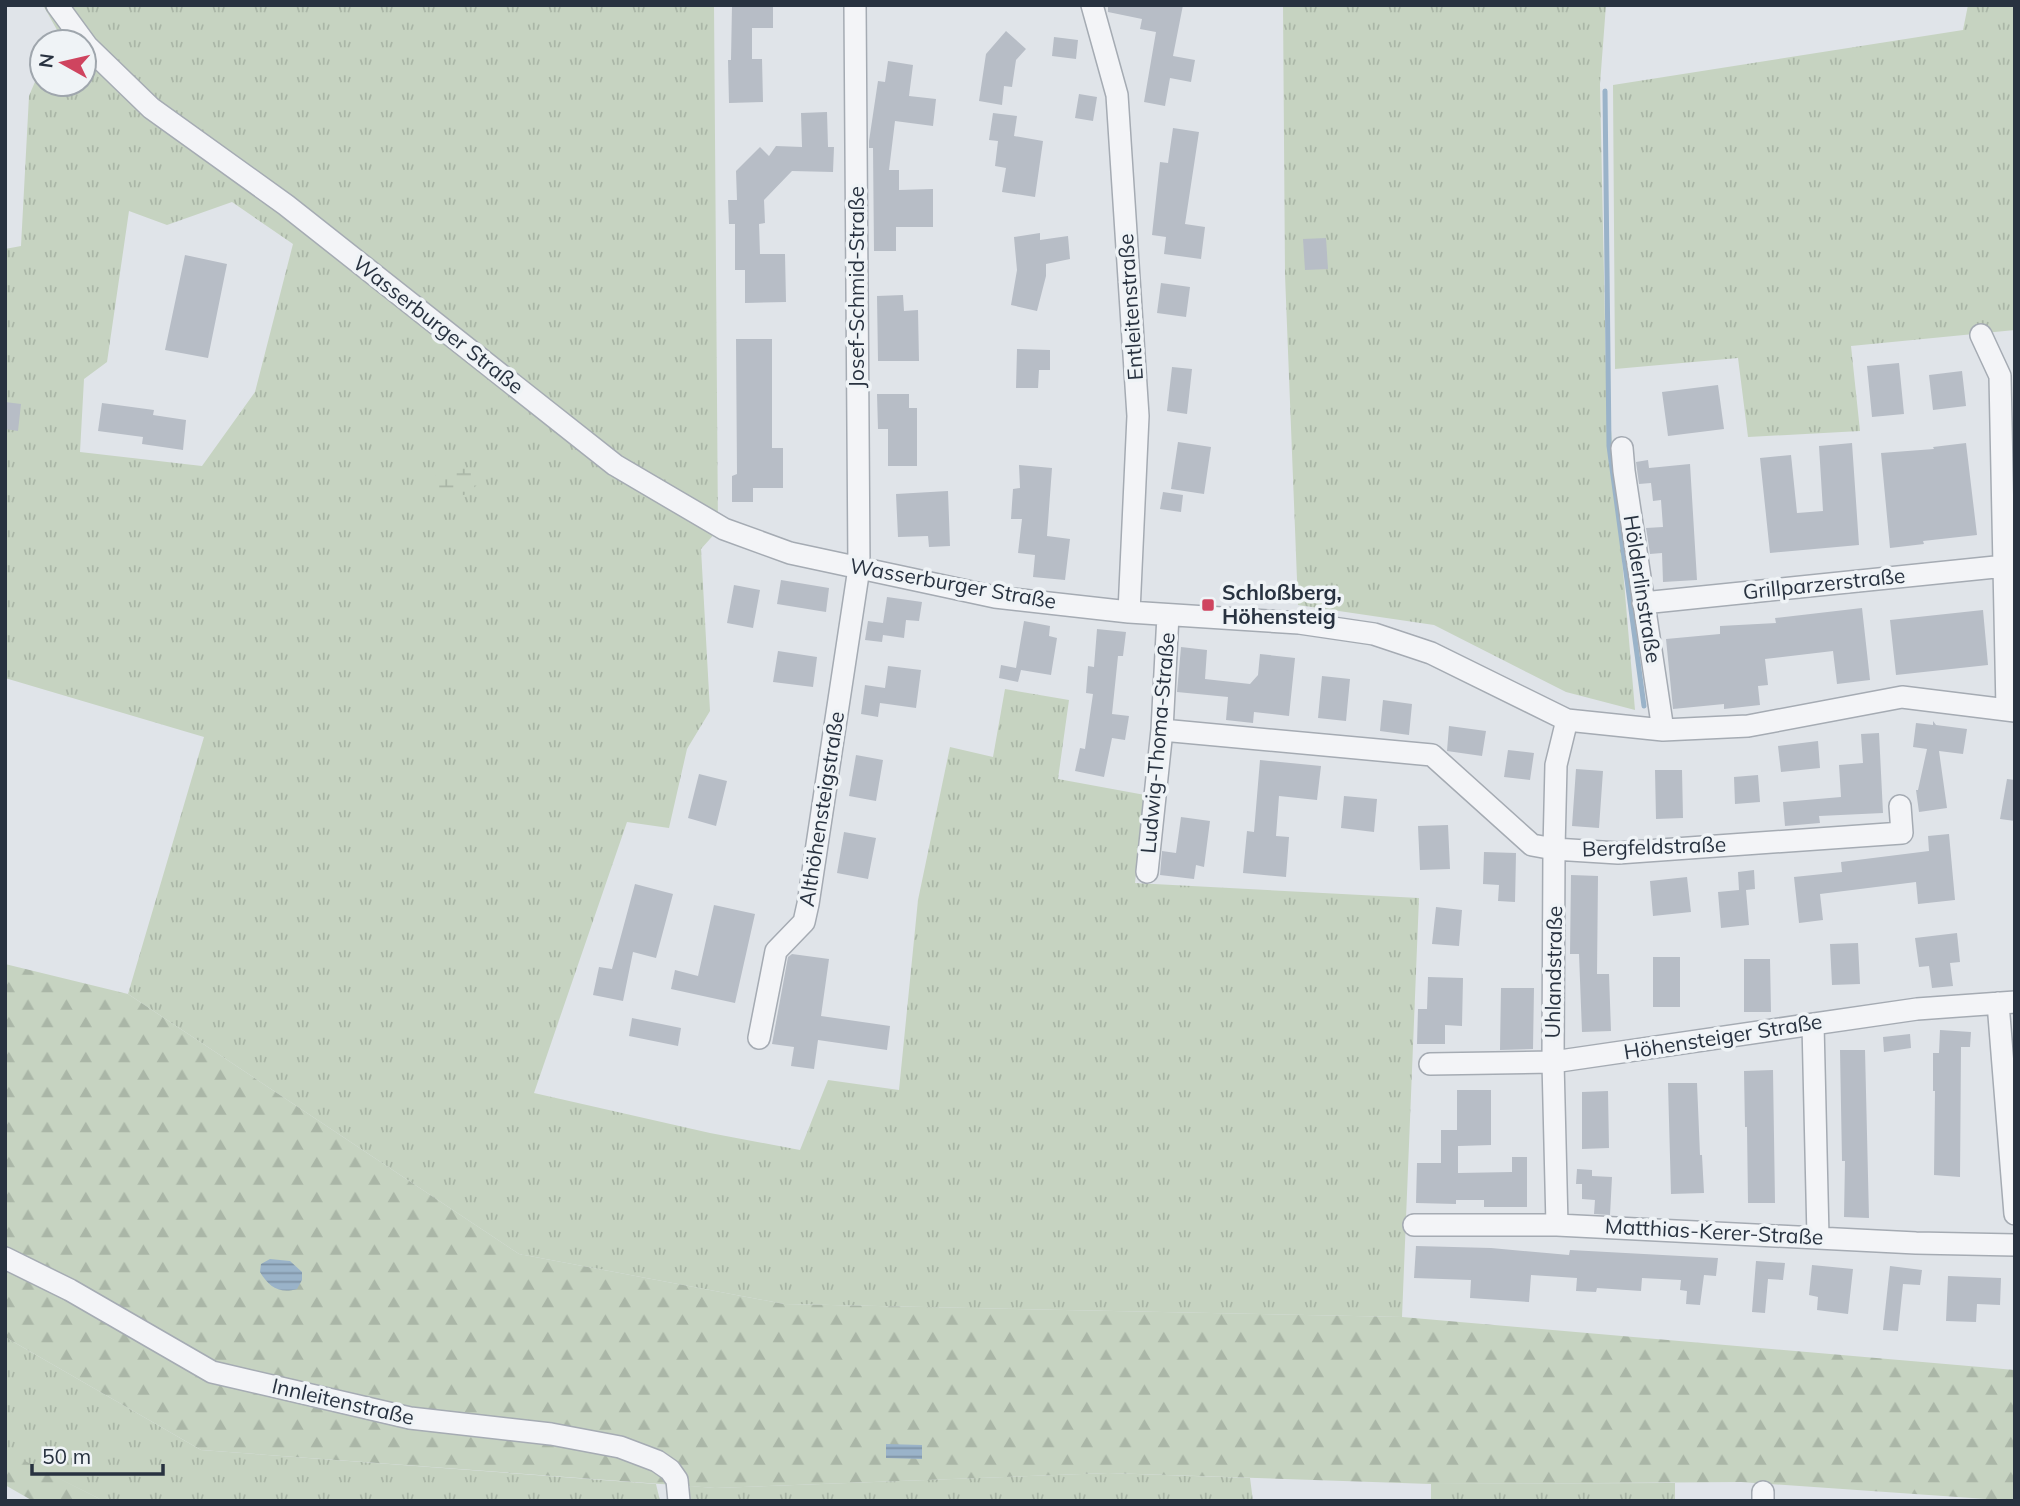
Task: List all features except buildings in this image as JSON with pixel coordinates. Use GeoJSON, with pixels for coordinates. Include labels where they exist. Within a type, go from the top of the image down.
{"type":"FeatureCollection","features":[{"type":"Feature","properties":{"kind":"street","name":"Wasserburger Straße"},"geometry":{"type":"LineString","coordinates":[[57,5],[87,46],[151,108],[286,205],[615,465],[724,528],[790,553],[995,597],[1129,612],[1299,624],[1374,634],[1431,653],[1567,720],[1663,730],[1748,726],[1902,697],[2011,710]]}},
{"type":"Feature","properties":{"kind":"street","name":"Josef-Schmid-Straße"},"geometry":{"type":"LineString","coordinates":[[855,5],[859,568]]}},
{"type":"Feature","properties":{"kind":"street","name":"Entleitenstraße"},"geometry":{"type":"LineString","coordinates":[[1092,5],[1117,94],[1138,416],[1129,612]]}},
{"type":"Feature","properties":{"kind":"street"},"geometry":{"type":"LineString","coordinates":[[1981,335],[2000,376],[2011,710]]}},
{"type":"Feature","properties":{"kind":"street","name":"Hölderlinstraße"},"geometry":{"type":"LineString","coordinates":[[1622,448],[1663,730]]}},
{"type":"Feature","properties":{"kind":"street","name":"Grillparzerstraße"},"geometry":{"type":"LineString","coordinates":[[1643,603],[2005,566]]}},
{"type":"Feature","properties":{"kind":"street","name":"Althöhensteigstraße"},"geometry":{"type":"LineString","coordinates":[[759,1038],[776,951],[804,922],[808,904],[859,568]]}},
{"type":"Feature","properties":{"kind":"street","name":"Ludwig-Thoma-Straße"},"geometry":{"type":"LineString","coordinates":[[1147,872],[1162,730],[1168,615]]}},
{"type":"Feature","properties":{"kind":"street","name":"Uhlandstraße"},"geometry":{"type":"LineString","coordinates":[[1557,1225],[1553,1062],[1556,765],[1567,720]]}},
{"type":"Feature","properties":{"kind":"street","name":"Bergfeldstraße"},"geometry":{"type":"LineString","coordinates":[[1162,730],[1432,755],[1532,845],[1555,849],[1618,853],[1902,833],[1900,806]]}},
{"type":"Feature","properties":{"kind":"street"},"geometry":{"type":"LineString","coordinates":[[2006,1003],[2015,1214]]}},
{"type":"Feature","properties":{"kind":"street","name":"Höhensteiger Straße"},"geometry":{"type":"LineString","coordinates":[[1430,1064],[1553,1062],[1917,1009],[2006,1003]]}},
{"type":"Feature","properties":{"kind":"street"},"geometry":{"type":"LineString","coordinates":[[1813,1024],[1818,1237]]}},
{"type":"Feature","properties":{"kind":"street","name":"Matthias-Kerer-Straße"},"geometry":{"type":"LineString","coordinates":[[1414,1225],[1557,1225],[1916,1243],[2015,1245]]}},
{"type":"Feature","properties":{"kind":"street","name":"Innleitenstraße"},"geometry":{"type":"LineString","coordinates":[[5,1258],[70,1290],[212,1372],[410,1418],[551,1434],[620,1447],[657,1461],[670,1470],[677,1479],[679,1501]]}},
{"type":"Feature","properties":{"kind":"green space"},"geometry":{"type":"Polygon","coordinates":[[[43,5],[714,5],[718,530],[701,549],[710,711],[687,749],[669,828],[627,822],[534,1093],[710,1133],[800,1150],[828,1080],[899,1090],[918,900],[950,747],[993,757],[1005,689],[1069,700],[1058,779],[1145,795],[1135,883],[1419,898],[1402,1317],[784,1304],[519,1254],[128,994],[204,737],[5,678],[5,249],[21,246],[29,98],[98,98],[98,28],[56,28],[43,5]],[[232,202],[167,225],[129,211],[107,362],[84,379],[80,452],[202,466],[255,392],[293,244],[232,202]]]}},
{"type":"Feature","properties":{"kind":"green space"},"geometry":{"type":"Polygon","coordinates":[[[1283,5],[1606,5],[1600,84],[1606,372],[1635,710],[1566,692],[1434,625],[1298,605],[1285,275],[1283,5]]]}},
{"type":"Feature","properties":{"kind":"green space"},"geometry":{"type":"Polygon","coordinates":[[[1968,5],[2015,5],[2015,330],[1851,346],[1860,431],[1748,437],[1738,358],[1615,369],[1613,85],[1963,30],[1968,5]]]}},
{"type":"Feature","properties":{"kind":"green space"},"geometry":{"type":"Polygon","coordinates":[[[439,468],[472,469],[480,481],[469,494],[452,497],[438,495],[434,480],[439,468]]]}},
{"type":"Feature","properties":{"kind":"green space"},"geometry":{"type":"Polygon","coordinates":[[[5,964],[128,994],[519,1254],[784,1304],[1402,1317],[2015,1370],[2015,1501],[1741,1482],[1431,1484],[1108,1473],[715,1488],[201,1450],[5,1337],[5,964]]]}},
{"type":"Feature","properties":{"kind":"green space"},"geometry":{"type":"Polygon","coordinates":[[[5,1337],[201,1450],[656,1484],[660,1501],[104,1501],[5,1452],[5,1337]]]}},
{"type":"Feature","properties":{"kind":"green space"},"geometry":{"type":"Polygon","coordinates":[[[5,1452],[104,1501],[33,1501],[5,1485],[5,1452]]]}},
{"type":"Feature","properties":{"kind":"green space"},"geometry":{"type":"Polygon","coordinates":[[[1108,1473],[1250,1478],[1253,1501],[690,1501],[690,1486],[715,1488],[1108,1473]]]}},
{"type":"Feature","properties":{"kind":"green space"},"geometry":{"type":"Polygon","coordinates":[[[1675,1483],[1675,1501],[1431,1501],[1431,1484],[1675,1483]]]}},
{"type":"Feature","properties":{"kind":"water"},"geometry":{"type":"Polygon","coordinates":[[[270,1259],[290,1261],[302,1272],[302,1280],[297,1289],[280,1290],[267,1282],[260,1272],[261,1264],[270,1259]]]}},
{"type":"Feature","properties":{"kind":"water"},"geometry":{"type":"Polygon","coordinates":[[[886,1444],[922,1445],[922,1459],[886,1458],[886,1444]]]}},
{"type":"Feature","properties":{"kind":"waterway"},"geometry":{"type":"LineString","coordinates":[[1605,91],[1609,446],[1644,706]]}},
{"type":"Feature","properties":{"kind":"place","name":"Schloßberg, Höhensteig"},"geometry":{"type":"Point","coordinates":[1208,605]}}]}
